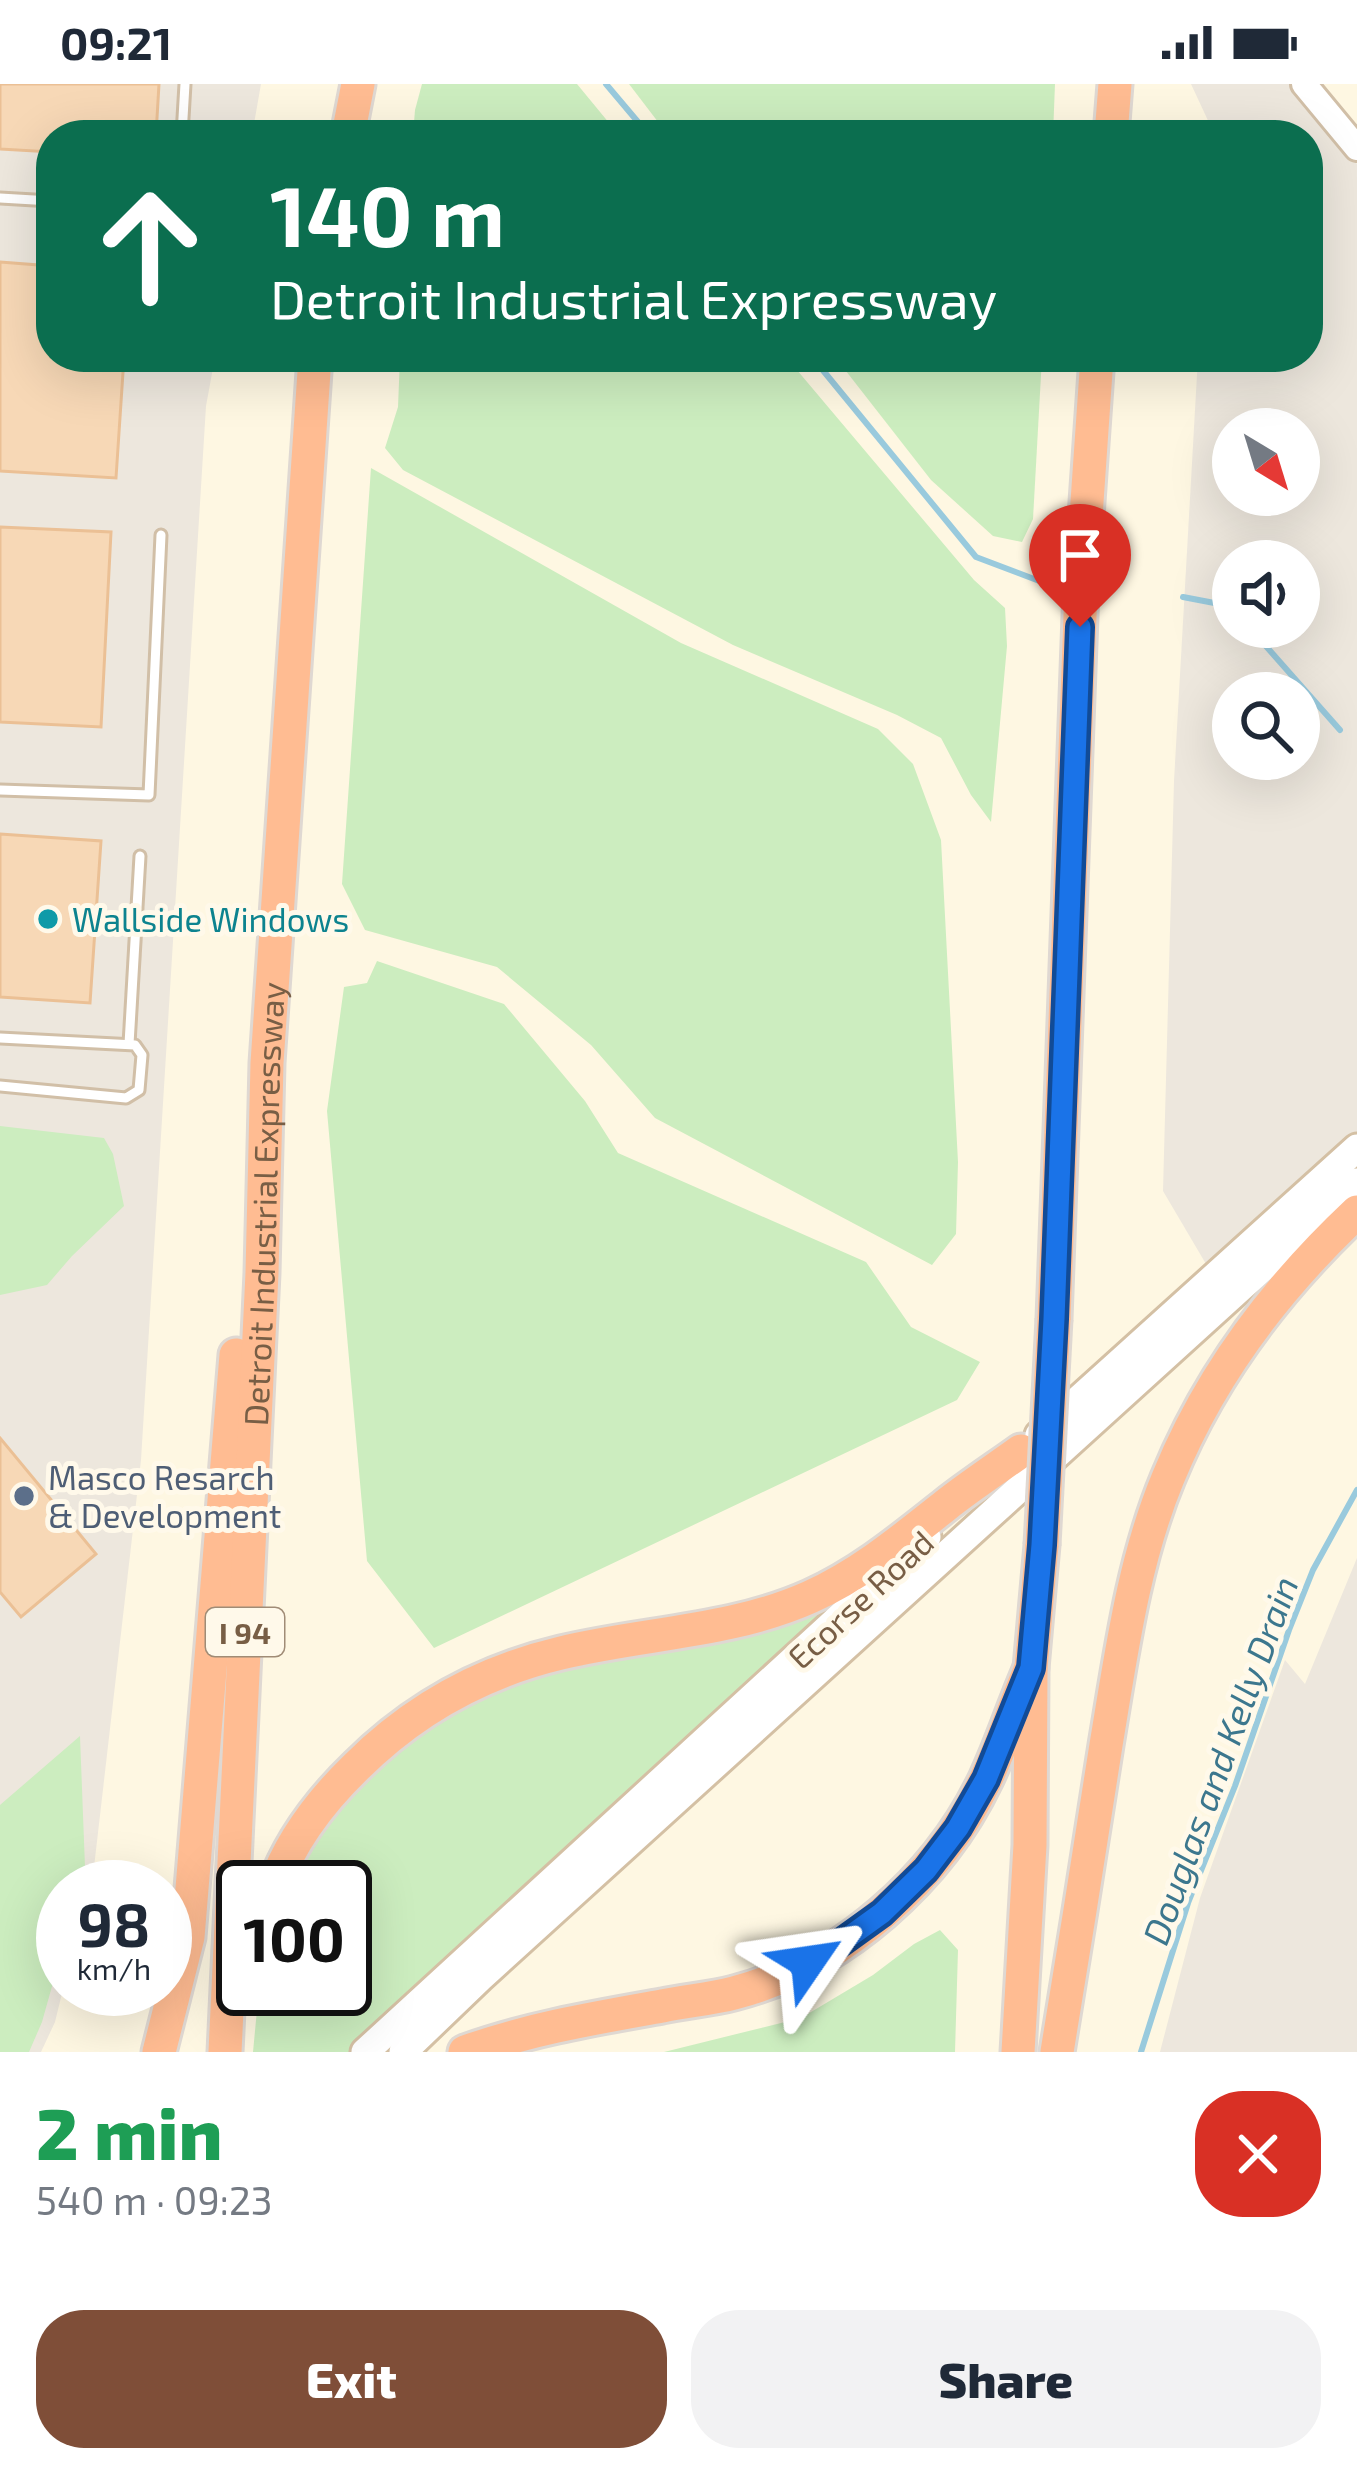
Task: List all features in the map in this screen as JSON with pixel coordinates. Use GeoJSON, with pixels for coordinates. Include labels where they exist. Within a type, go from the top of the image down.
{"type":"FeatureCollection","features":[{"type":"Feature","properties":{"kind":"highway"},"geometry":{"type":"LineString","coordinates":[[351,120],[358,84]]}},
{"type":"Feature","properties":{"kind":"highway"},"geometry":{"type":"LineString","coordinates":[[1112,120],[1114,84]]}},
{"type":"Feature","properties":{"kind":"highway","name":"Detroit Industrial Expressway"},"geometry":{"type":"LineString","coordinates":[[240,1860],[267,1063],[314,372]]}},
{"type":"Feature","properties":{"kind":"highway"},"geometry":{"type":"LineString","coordinates":[[1018,2052],[1030,1846],[1031,1668],[1054,1319],[1081,589],[1095,372]]}},
{"type":"Feature","properties":{"kind":"highway"},"geometry":{"type":"LineString","coordinates":[[1057,2052],[1120,1656],[1142,1557],[1168,1479],[1209,1393],[1255,1322],[1311,1256],[1357,1212]]}},
{"type":"Feature","properties":{"kind":"highway"},"geometry":{"type":"LineString","coordinates":[[159,2052],[188,1937],[236,1357],[262,1273]]}},
{"type":"Feature","properties":{"kind":"highway"},"geometry":{"type":"LineString","coordinates":[[288,1860],[302,1832],[339,1784],[375,1747],[421,1711],[465,1686],[563,1652],[758,1616],[808,1598],[854,1575],[1021,1451]]}},
{"type":"Feature","properties":{"kind":"highway"},"geometry":{"type":"LineString","coordinates":[[465,2052],[565,2023],[736,1992],[832,1949],[882,1913],[926,1870],[958,1828],[986,1779],[1031,1668]]}},
{"type":"Feature","properties":{"kind":"highway","name":"Detroit Industrial Expressway"},"geometry":{"type":"LineString","coordinates":[[225,2052],[230,2016]]}},
{"type":"Feature","properties":{"kind":"main road","name":"Ecorse Road"},"geometry":{"type":"LineString","coordinates":[[365,2052],[1357,1148]]}},
{"type":"Feature","properties":{"kind":"main road","name":"Ecorse Road"},"geometry":{"type":"LineString","coordinates":[[403,2052],[1357,1182]]}},
{"type":"Feature","properties":{"kind":"street"},"geometry":{"type":"LineString","coordinates":[[1304,84],[1357,148]]}},
{"type":"Feature","properties":{"kind":"lane"},"geometry":{"type":"LineString","coordinates":[[183,120],[185,84]]}},
{"type":"Feature","properties":{"kind":"lane"},"geometry":{"type":"LineString","coordinates":[[0,198],[36,199]]}},
{"type":"Feature","properties":{"kind":"lane"},"geometry":{"type":"LineString","coordinates":[[0,790],[149,795],[161,535]]}},
{"type":"Feature","properties":{"kind":"lane"},"geometry":{"type":"LineString","coordinates":[[129,1044],[140,856]]}},
{"type":"Feature","properties":{"kind":"lane"},"geometry":{"type":"LineString","coordinates":[[0,1038],[129,1044],[142,1055],[139,1090],[126,1098],[0,1086]]}},
{"type":"Feature","properties":{"kind":"shaded area"},"geometry":{"type":"Polygon","coordinates":[[[0,84],[261,84],[255,120],[36,120],[36,372],[212,372],[206,406],[141,1460],[95,1860],[36,1860],[36,2016],[56,2016],[41,2052],[0,2052],[0,84]]]}},
{"type":"Feature","properties":{"kind":"shaded area"},"geometry":{"type":"Polygon","coordinates":[[[1191,84],[1292,84],[1321,120],[1208,120],[1191,84]]]}},
{"type":"Feature","properties":{"kind":"shaded area"},"geometry":{"type":"Polygon","coordinates":[[[1323,122],[1357,164],[1357,1136],[1206,1264],[1163,1191],[1174,781],[1197,372],[1323,372],[1323,122]]]}},
{"type":"Feature","properties":{"kind":"shaded area"},"geometry":{"type":"Polygon","coordinates":[[[1357,1558],[1357,2052],[1160,2052],[1200,1898],[1285,1660],[1305,1684],[1357,1558]]]}},
{"type":"Feature","properties":{"kind":"green space"},"geometry":{"type":"Polygon","coordinates":[[[422,84],[577,84],[607,120],[414,120],[422,84]]]}},
{"type":"Feature","properties":{"kind":"green space"},"geometry":{"type":"Polygon","coordinates":[[[629,84],[1055,84],[1054,120],[657,120],[629,84]]]}},
{"type":"Feature","properties":{"kind":"green space"},"geometry":{"type":"Polygon","coordinates":[[[399,372],[799,372],[974,580],[1005,608],[1007,646],[991,822],[941,738],[733,645],[403,470],[385,448],[398,407],[399,372]]]}},
{"type":"Feature","properties":{"kind":"green space"},"geometry":{"type":"Polygon","coordinates":[[[847,372],[1041,372],[1033,519],[1022,542],[993,536],[931,480],[847,372]]]}},
{"type":"Feature","properties":{"kind":"green space"},"geometry":{"type":"Polygon","coordinates":[[[371,468],[681,643],[878,729],[913,764],[941,840],[958,1162],[956,1234],[932,1265],[655,1118],[591,1045],[497,967],[365,930],[342,884],[371,468]]]}},
{"type":"Feature","properties":{"kind":"green space"},"geometry":{"type":"Polygon","coordinates":[[[377,961],[504,1004],[585,1101],[618,1153],[866,1262],[911,1327],[980,1362],[957,1400],[434,1648],[367,1561],[327,1111],[344,987],[367,983],[377,961]]]}},
{"type":"Feature","properties":{"kind":"green space"},"geometry":{"type":"Polygon","coordinates":[[[0,1126],[104,1138],[113,1154],[124,1206],[47,1285],[0,1295],[0,1126]]]}},
{"type":"Feature","properties":{"kind":"green space"},"geometry":{"type":"Polygon","coordinates":[[[830,1602],[834,1607],[352,2052],[253,2052],[256,2016],[372,2016],[372,1860],[303,1860],[355,1783],[433,1718],[505,1683],[830,1602]]]}},
{"type":"Feature","properties":{"kind":"green space"},"geometry":{"type":"Polygon","coordinates":[[[80,1736],[85,1860],[36,1860],[36,2016],[44,2016],[29,2052],[0,2052],[0,1805],[80,1736]]]}},
{"type":"Feature","properties":{"kind":"green space"},"geometry":{"type":"Polygon","coordinates":[[[940,1930],[958,1950],[955,2052],[664,2052],[801,2018],[940,1930]]]}},
{"type":"Feature","properties":{"kind":"building"},"geometry":{"type":"Polygon","coordinates":[[[0,84],[159,84],[157,120],[36,120],[36,151],[0,149],[0,84]]]}},
{"type":"Feature","properties":{"kind":"building"},"geometry":{"type":"Polygon","coordinates":[[[0,262],[36,265],[36,372],[123,372],[116,478],[0,471],[0,262]]]}},
{"type":"Feature","properties":{"kind":"building"},"geometry":{"type":"Polygon","coordinates":[[[0,527],[111,532],[101,727],[0,722],[0,527]]]}},
{"type":"Feature","properties":{"kind":"building","name":"Wallside Windows"},"geometry":{"type":"Polygon","coordinates":[[[0,834],[101,841],[90,1003],[0,997],[0,834]]]}},
{"type":"Feature","properties":{"kind":"building","name":"Masco Resarch & Development"},"geometry":{"type":"Polygon","coordinates":[[[0,1438],[96,1554],[21,1617],[0,1592],[0,1438]]]}},
{"type":"Feature","properties":{"kind":"waterway"},"geometry":{"type":"LineString","coordinates":[[606,84],[636,120]]}},
{"type":"Feature","properties":{"kind":"waterway"},"geometry":{"type":"LineString","coordinates":[[824,372],[976,557],[1050,585]]}},
{"type":"Feature","properties":{"kind":"waterway"},"geometry":{"type":"LineString","coordinates":[[1183,597],[1212,603]]}},
{"type":"Feature","properties":{"kind":"waterway"},"geometry":{"type":"LineString","coordinates":[[1268,648],[1340,730]]}},
{"type":"Feature","properties":{"kind":"waterway","name":"Douglas and Kelly Drain"},"geometry":{"type":"LineString","coordinates":[[1141,2052],[1188,1903],[1289,1630],[1313,1570],[1357,1490]]}},
{"type":"Feature","properties":{"kind":"place","name":"Wallside Windows"},"geometry":{"type":"Point","coordinates":[48,919]}},
{"type":"Feature","properties":{"kind":"place","name":"Masco Resarch & Development"},"geometry":{"type":"Point","coordinates":[24,1496]}},
{"type":"Feature","properties":{"kind":"route"},"geometry":{"type":"LineString","coordinates":[[808,1962],[882,1913],[926,1870],[958,1828],[986,1779],[1031,1668],[1054,1319],[1080,627]]}}]}
